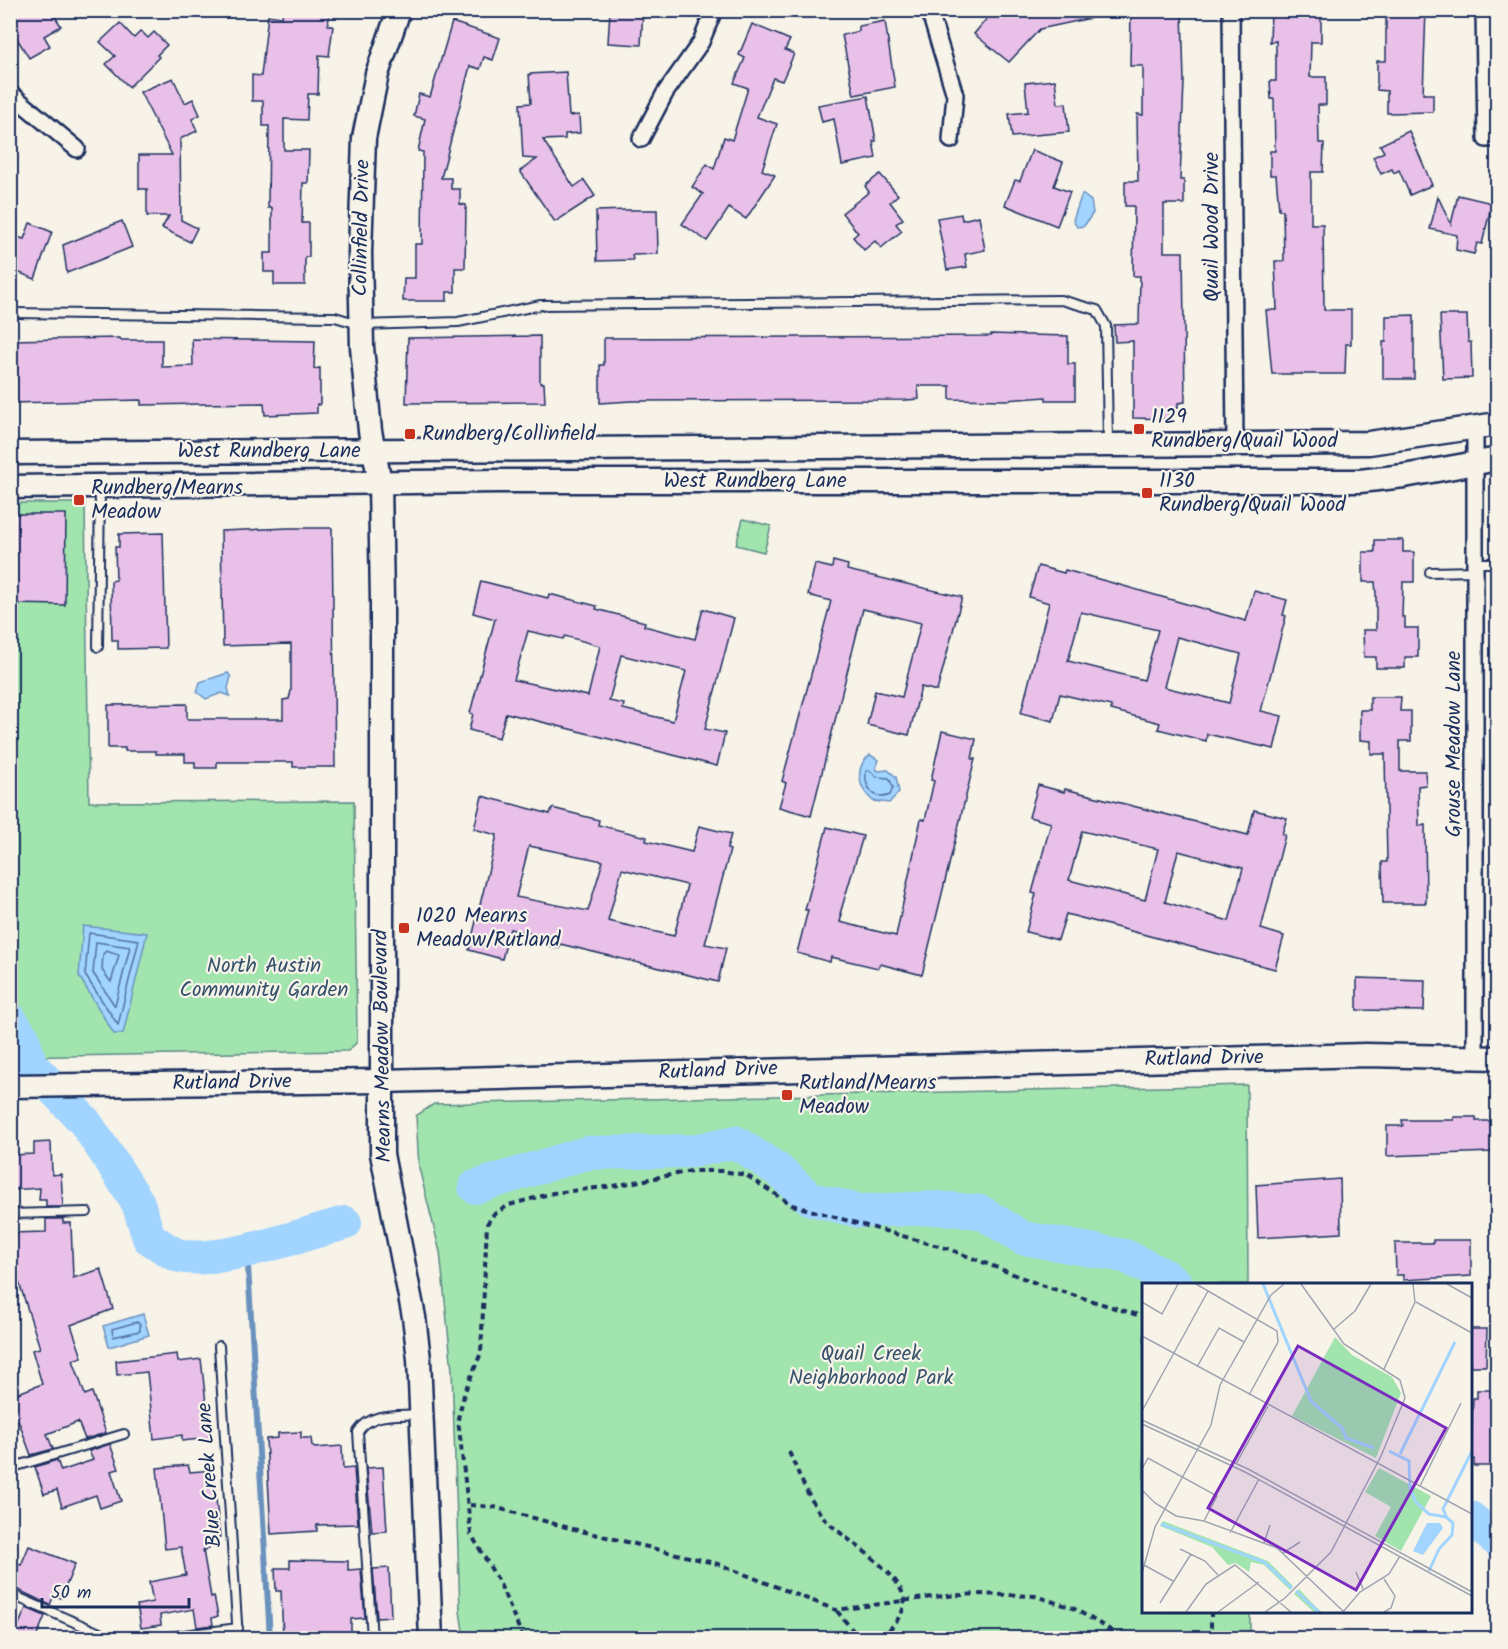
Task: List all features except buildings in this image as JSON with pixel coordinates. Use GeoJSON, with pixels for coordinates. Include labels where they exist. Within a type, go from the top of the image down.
{"type":"FeatureCollection","features":[{"type":"Feature","properties":{"kind":"street","name":"Collinfield Drive"},"geometry":{"type":"LineString","coordinates":[[371,451],[362,325],[360,190],[364,138],[377,74],[399,10]]}},
{"type":"Feature","properties":{"kind":"street"},"geometry":{"type":"LineString","coordinates":[[641,139],[665,93],[701,42],[714,10]]}},
{"type":"Feature","properties":{"kind":"street"},"geometry":{"type":"LineString","coordinates":[[929,10],[956,94],[951,140]]}},
{"type":"Feature","properties":{"kind":"street","name":"Quail Wood Drive"},"geometry":{"type":"LineString","coordinates":[[1231,10],[1235,444]]}},
{"type":"Feature","properties":{"kind":"street"},"geometry":{"type":"LineString","coordinates":[[1484,10],[1486,139],[1497,138]]}},
{"type":"Feature","properties":{"kind":"street"},"geometry":{"type":"LineString","coordinates":[[10,93],[78,149]]}},
{"type":"Feature","properties":{"kind":"street","name":"West Rundberg Lane"},"geometry":{"type":"LineString","coordinates":[[10,453],[1369,443],[1497,424]]}},
{"type":"Feature","properties":{"kind":"street","name":"Grouse Meadow Lane"},"geometry":{"type":"LineString","coordinates":[[1475,429],[1475,1058]]}},
{"type":"Feature","properties":{"kind":"street"},"geometry":{"type":"LineString","coordinates":[[821,480],[822,446]]}},
{"type":"Feature","properties":{"kind":"street","name":"Mearns Meadow Boulevard"},"geometry":{"type":"LineString","coordinates":[[371,451],[380,482],[382,602],[382,1154],[414,1317],[421,1414],[431,1638]]}},
{"type":"Feature","properties":{"kind":"street","name":"West Rundberg Lane"},"geometry":{"type":"LineString","coordinates":[[10,487],[380,482],[821,480],[1360,481],[1497,459]]}},
{"type":"Feature","properties":{"kind":"street","name":"Rutland Drive"},"geometry":{"type":"LineString","coordinates":[[10,1086],[381,1081],[1355,1056],[1497,1058]]}},
{"type":"Feature","properties":{"kind":"lane"},"geometry":{"type":"LineString","coordinates":[[10,313],[334,317],[362,325],[459,322],[541,304],[1062,300],[1097,310],[1106,326],[1108,444]]}},
{"type":"Feature","properties":{"kind":"lane"},"geometry":{"type":"LineString","coordinates":[[98,647],[100,486]]}},
{"type":"Feature","properties":{"kind":"lane"},"geometry":{"type":"LineString","coordinates":[[1430,572],[1497,563]]}},
{"type":"Feature","properties":{"kind":"lane"},"geometry":{"type":"LineString","coordinates":[[10,1214],[87,1212]]}},
{"type":"Feature","properties":{"kind":"lane","name":"Blue Creek Lane"},"geometry":{"type":"LineString","coordinates":[[219,1346],[238,1638]]}},
{"type":"Feature","properties":{"kind":"lane"},"geometry":{"type":"LineString","coordinates":[[372,1638],[358,1432],[364,1422],[374,1417],[421,1414]]}},
{"type":"Feature","properties":{"kind":"lane"},"geometry":{"type":"LineString","coordinates":[[10,1468],[124,1434]]}},
{"type":"Feature","properties":{"kind":"lane"},"geometry":{"type":"LineString","coordinates":[[10,1594],[111,1638]]}},
{"type":"Feature","properties":{"kind":"lane"},"geometry":{"type":"LineString","coordinates":[[161,1638],[238,1628]]}},
{"type":"Feature","properties":{"kind":"path"},"geometry":{"type":"LineString","coordinates":[[523,1638],[500,1584],[471,1534],[470,1505],[459,1419],[465,1391],[481,1353],[487,1224],[492,1215],[509,1205],[553,1193],[614,1186],[663,1175],[723,1171],[746,1175],[792,1205],[949,1249],[1041,1286],[1142,1317]]}},
{"type":"Feature","properties":{"kind":"path"},"geometry":{"type":"LineString","coordinates":[[789,1452],[813,1502],[823,1517],[835,1530],[888,1573],[902,1592],[905,1601],[902,1612],[881,1638]]}},
{"type":"Feature","properties":{"kind":"path"},"geometry":{"type":"LineString","coordinates":[[470,1505],[494,1507],[717,1564],[836,1610],[977,1594],[1035,1596],[1073,1608],[1124,1638]]}},
{"type":"Feature","properties":{"kind":"path"},"geometry":{"type":"LineString","coordinates":[[836,1610],[859,1638]]}},
{"type":"Feature","properties":{"kind":"path"},"geometry":{"type":"LineString","coordinates":[[1210,1638],[1211,1613]]}},
{"type":"Feature","properties":{"kind":"green space","name":"North Austin Community Garden"},"geometry":{"type":"Polygon","coordinates":[[[10,503],[85,503],[89,802],[354,801],[357,1042],[348,1051],[11,1057],[10,503]]]}},
{"type":"Feature","properties":{"kind":"green space"},"geometry":{"type":"Polygon","coordinates":[[[743,519],[771,526],[764,552],[736,545],[743,519]]]}},
{"type":"Feature","properties":{"kind":"green space","name":"Quail Creek Neighborhood Park"},"geometry":{"type":"Polygon","coordinates":[[[1247,1085],[1248,1283],[1142,1283],[1142,1613],[1250,1613],[1250,1638],[464,1638],[460,1611],[452,1370],[440,1252],[419,1168],[416,1116],[434,1104],[1247,1085]]]}},
{"type":"Feature","properties":{"kind":"water"},"geometry":{"type":"Polygon","coordinates":[[[1082,194],[1091,201],[1093,213],[1084,226],[1077,227],[1073,220],[1082,194]]]}},
{"type":"Feature","properties":{"kind":"water"},"geometry":{"type":"Polygon","coordinates":[[[228,673],[231,677],[228,688],[230,696],[222,693],[206,699],[197,692],[200,682],[228,673]]]}},
{"type":"Feature","properties":{"kind":"water"},"geometry":{"type":"Polygon","coordinates":[[[870,755],[879,760],[876,768],[878,771],[888,770],[896,777],[899,792],[889,803],[873,801],[861,785],[861,766],[870,755]]]}},
{"type":"Feature","properties":{"kind":"water"},"geometry":{"type":"Polygon","coordinates":[[[83,926],[147,933],[123,1034],[114,1034],[79,976],[83,926]]]}},
{"type":"Feature","properties":{"kind":"water"},"geometry":{"type":"Polygon","coordinates":[[[143,1314],[149,1335],[109,1347],[103,1326],[143,1314]]]}},
{"type":"Feature","properties":{"kind":"waterway"},"geometry":{"type":"LineString","coordinates":[[10,1019],[23,1038],[30,1064],[85,1122],[138,1203],[149,1238],[170,1251],[177,1255],[193,1257],[236,1253],[345,1223]]}},
{"type":"Feature","properties":{"kind":"waterway"},"geometry":{"type":"LineString","coordinates":[[475,1187],[586,1153],[693,1151],[735,1142],[778,1170],[811,1199],[859,1211],[938,1208],[981,1212],[1023,1238],[1125,1256],[1175,1283]]}},
{"type":"Feature","properties":{"kind":"waterway"},"geometry":{"type":"LineString","coordinates":[[247,1249],[270,1638]]}},
{"type":"Feature","properties":{"kind":"waterway"},"geometry":{"type":"LineString","coordinates":[[1472,1520],[1498,1541]]}},
{"type":"Feature","properties":{"kind":"place","name":"1129 Rundberg/Quail Wood"},"geometry":{"type":"Point","coordinates":[1139,429]}},
{"type":"Feature","properties":{"kind":"place","name":"Rundberg/Collinfield"},"geometry":{"type":"Point","coordinates":[410,434]}},
{"type":"Feature","properties":{"kind":"place","name":"1130 Rundberg/Quail Wood"},"geometry":{"type":"Point","coordinates":[1147,493]}},
{"type":"Feature","properties":{"kind":"place","name":"Rundberg/Mearns Meadow"},"geometry":{"type":"Point","coordinates":[79,500]}},
{"type":"Feature","properties":{"kind":"place","name":"1020 Mearns Meadow/Rutland"},"geometry":{"type":"Point","coordinates":[404,928]}},
{"type":"Feature","properties":{"kind":"place","name":"Rutland/Mearns Meadow"},"geometry":{"type":"Point","coordinates":[787,1095]}}]}
